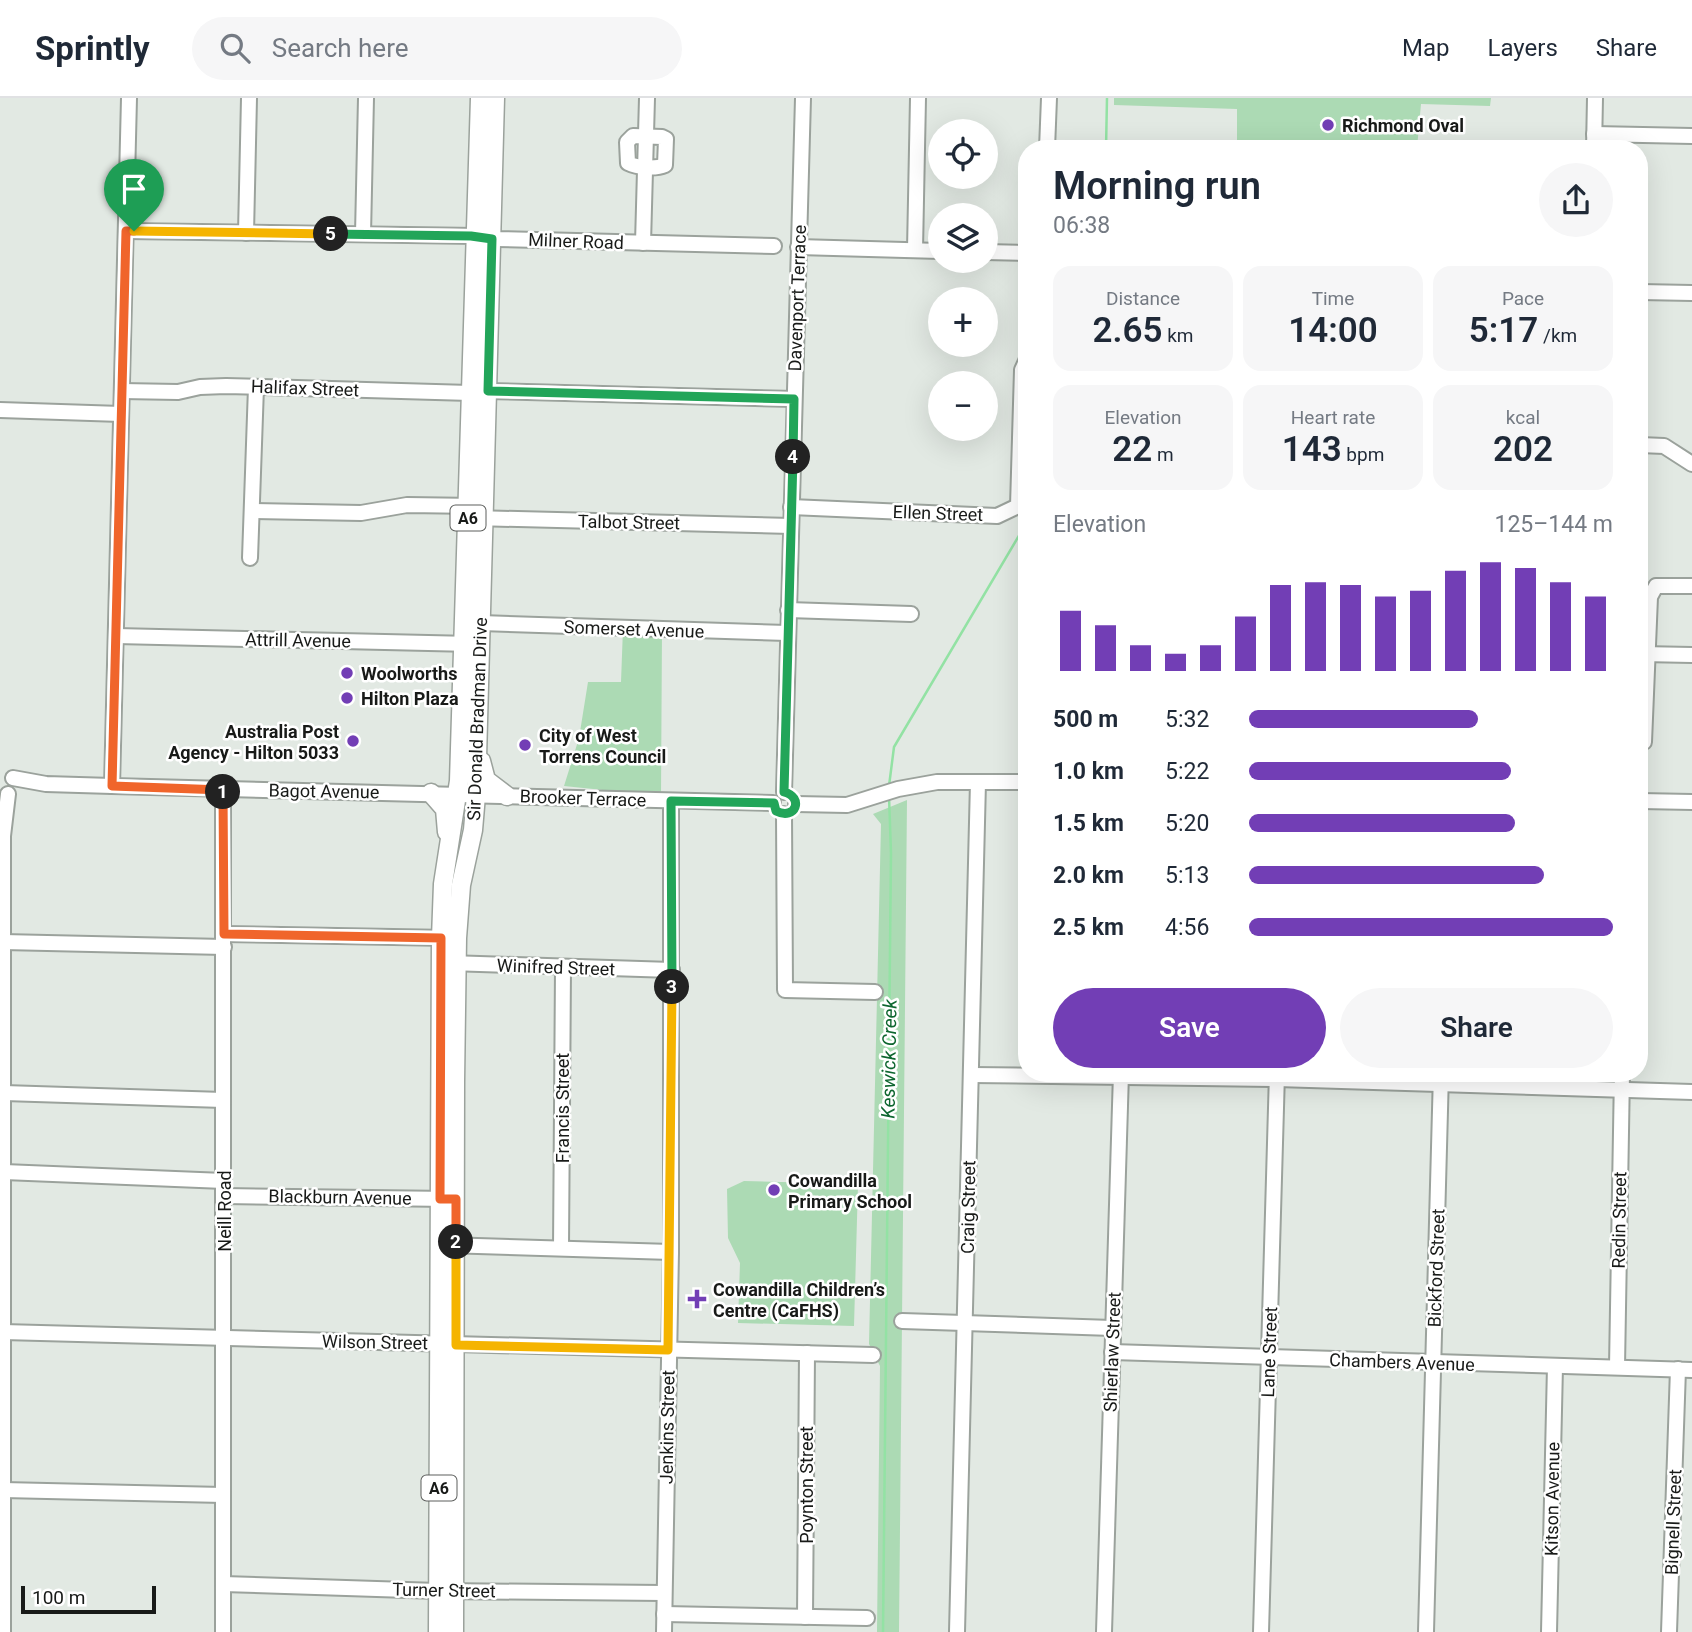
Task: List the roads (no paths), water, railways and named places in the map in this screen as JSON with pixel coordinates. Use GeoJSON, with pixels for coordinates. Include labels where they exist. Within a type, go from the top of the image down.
{"type":"FeatureCollection","features":[{"type":"Feature","properties":{"kind":"main road","name":"Sir Donald Bradman Drive"},"geometry":{"type":"LineString","coordinates":[[480,98],[484,237]]}},
{"type":"Feature","properties":{"kind":"main road","name":"Sir Donald Bradman Drive"},"geometry":{"type":"LineString","coordinates":[[449,938],[473,830],[467,794],[479,392],[484,237],[495,98]]}},
{"type":"Feature","properties":{"kind":"main road","name":"Sir Donald Bradman Drive"},"geometry":{"type":"LineString","coordinates":[[438,1632],[446,1591],[448,1199],[454,1082],[448,846],[467,794],[477,744],[472,644],[481,623],[476,512]]}},
{"type":"Feature","properties":{"kind":"main road"},"geometry":{"type":"LineString","coordinates":[[477,744],[486,780],[507,796]]}},
{"type":"Feature","properties":{"kind":"main road"},"geometry":{"type":"LineString","coordinates":[[431,793],[445,809],[448,846]]}},
{"type":"Feature","properties":{"kind":"main road","name":"Sir Donald Bradman Drive"},"geometry":{"type":"LineString","coordinates":[[446,1591],[454,1632]]}},
{"type":"Feature","properties":{"kind":"street"},"geometry":{"type":"LineString","coordinates":[[112,786],[130,98]]}},
{"type":"Feature","properties":{"kind":"street"},"geometry":{"type":"LineString","coordinates":[[246,233],[249,98]]}},
{"type":"Feature","properties":{"kind":"street"},"geometry":{"type":"LineString","coordinates":[[363,234],[366,98]]}},
{"type":"Feature","properties":{"kind":"street"},"geometry":{"type":"LineString","coordinates":[[643,243],[647,98]]}},
{"type":"Feature","properties":{"kind":"street","name":"Davenport Terrace"},"geometry":{"type":"LineString","coordinates":[[779,797],[788,610],[803,98]]}},
{"type":"Feature","properties":{"kind":"street"},"geometry":{"type":"LineString","coordinates":[[915,250],[918,98]]}},
{"type":"Feature","properties":{"kind":"street"},"geometry":{"type":"LineString","coordinates":[[1047,140],[1049,98]]}},
{"type":"Feature","properties":{"kind":"street"},"geometry":{"type":"LineString","coordinates":[[1594,140],[1595,98]]}},
{"type":"Feature","properties":{"kind":"street"},"geometry":{"type":"LineString","coordinates":[[1614,140],[1692,136]]}},
{"type":"Feature","properties":{"kind":"street"},"geometry":{"type":"LineString","coordinates":[[645,167],[663,167],[667,160],[666,139],[646,137]]}},
{"type":"Feature","properties":{"kind":"street","name":"Milner Road"},"geometry":{"type":"LineString","coordinates":[[126,231],[363,234],[774,246]]}},
{"type":"Feature","properties":{"kind":"street"},"geometry":{"type":"LineString","coordinates":[[798,247],[928,251]]}},
{"type":"Feature","properties":{"kind":"street"},"geometry":{"type":"LineString","coordinates":[[998,252],[1018,253]]}},
{"type":"Feature","properties":{"kind":"street"},"geometry":{"type":"LineString","coordinates":[[1648,292],[1692,293]]}},
{"type":"Feature","properties":{"kind":"street","name":"Halifax Street"},"geometry":{"type":"LineString","coordinates":[[122,391],[178,392],[200,387],[256,387],[794,399]]}},
{"type":"Feature","properties":{"kind":"street"},"geometry":{"type":"LineString","coordinates":[[250,558],[256,387]]}},
{"type":"Feature","properties":{"kind":"street"},"geometry":{"type":"LineString","coordinates":[[0,410],[121,414]]}},
{"type":"Feature","properties":{"kind":"street"},"geometry":{"type":"LineString","coordinates":[[1648,445],[1664,446],[1692,464]]}},
{"type":"Feature","properties":{"kind":"street","name":"Talbot Street"},"geometry":{"type":"LineString","coordinates":[[252,511],[361,513],[407,505],[476,512],[790,526]]}},
{"type":"Feature","properties":{"kind":"street","name":"Ellen Street"},"geometry":{"type":"LineString","coordinates":[[791,507],[996,516],[1018,506]]}},
{"type":"Feature","properties":{"kind":"street"},"geometry":{"type":"LineString","coordinates":[[1648,622],[1652,590],[1662,585],[1692,586]]}},
{"type":"Feature","properties":{"kind":"street"},"geometry":{"type":"LineString","coordinates":[[788,610],[911,614]]}},
{"type":"Feature","properties":{"kind":"street","name":"Somerset Avenue"},"geometry":{"type":"LineString","coordinates":[[481,623],[787,633]]}},
{"type":"Feature","properties":{"kind":"street","name":"Attrill Avenue"},"geometry":{"type":"LineString","coordinates":[[116,636],[472,644]]}},
{"type":"Feature","properties":{"kind":"street"},"geometry":{"type":"LineString","coordinates":[[1648,654],[1692,655]]}},
{"type":"Feature","properties":{"kind":"street"},"geometry":{"type":"LineString","coordinates":[[796,804],[846,805],[898,789],[937,782],[1018,782]]}},
{"type":"Feature","properties":{"kind":"street","name":"Craig Street"},"geometry":{"type":"LineString","coordinates":[[957,1632],[978,782]]}},
{"type":"Feature","properties":{"kind":"street","name":"Bagot Avenue"},"geometry":{"type":"LineString","coordinates":[[7,786],[46,784],[467,794]]}},
{"type":"Feature","properties":{"kind":"street"},"geometry":{"type":"LineString","coordinates":[[3,1632],[3,836],[7,786]]}},
{"type":"Feature","properties":{"kind":"street","name":"Neill Road"},"geometry":{"type":"LineString","coordinates":[[223,790],[223,1632]]}},
{"type":"Feature","properties":{"kind":"street","name":"Brooker Terrace"},"geometry":{"type":"LineString","coordinates":[[467,794],[671,801],[779,797]]}},
{"type":"Feature","properties":{"kind":"street"},"geometry":{"type":"LineString","coordinates":[[792,795],[796,804],[793,810],[784,814],[776,811],[779,797],[792,795]]}},
{"type":"Feature","properties":{"kind":"street","name":"Jenkins Street"},"geometry":{"type":"LineString","coordinates":[[664,1632],[671,1252],[671,801]]}},
{"type":"Feature","properties":{"kind":"street"},"geometry":{"type":"LineString","coordinates":[[1648,801],[1692,802]]}},
{"type":"Feature","properties":{"kind":"street"},"geometry":{"type":"LineString","coordinates":[[0,812],[3,836]]}},
{"type":"Feature","properties":{"kind":"street"},"geometry":{"type":"LineString","coordinates":[[784,814],[785,990],[875,992]]}},
{"type":"Feature","properties":{"kind":"street"},"geometry":{"type":"LineString","coordinates":[[3,942],[449,938]]}},
{"type":"Feature","properties":{"kind":"street","name":"Winifred Street"},"geometry":{"type":"LineString","coordinates":[[449,963],[672,970]]}},
{"type":"Feature","properties":{"kind":"street","name":"Francis Street"},"geometry":{"type":"LineString","coordinates":[[561,1248],[563,968]]}},
{"type":"Feature","properties":{"kind":"street"},"geometry":{"type":"LineString","coordinates":[[972,1075],[1018,1075]]}},
{"type":"Feature","properties":{"kind":"street","name":"Shierlaw Street"},"geometry":{"type":"LineString","coordinates":[[1104,1632],[1121,1082]]}},
{"type":"Feature","properties":{"kind":"street","name":"Lane Street"},"geometry":{"type":"LineString","coordinates":[[1261,1632],[1277,1082]]}},
{"type":"Feature","properties":{"kind":"street","name":"Bickford Street"},"geometry":{"type":"LineString","coordinates":[[1426,1632],[1441,1082]]}},
{"type":"Feature","properties":{"kind":"street"},"geometry":{"type":"LineString","coordinates":[[1490,1082],[1692,1092]]}},
{"type":"Feature","properties":{"kind":"street","name":"Redin Street"},"geometry":{"type":"LineString","coordinates":[[1617,1367],[1622,1082]]}},
{"type":"Feature","properties":{"kind":"street"},"geometry":{"type":"LineString","coordinates":[[4,1093],[223,1100]]}},
{"type":"Feature","properties":{"kind":"street","name":"Blackburn Avenue"},"geometry":{"type":"LineString","coordinates":[[4,1172],[224,1188],[448,1199]]}},
{"type":"Feature","properties":{"kind":"street"},"geometry":{"type":"LineString","coordinates":[[448,1245],[671,1252]]}},
{"type":"Feature","properties":{"kind":"street"},"geometry":{"type":"LineString","coordinates":[[902,1321],[1112,1328]]}},
{"type":"Feature","properties":{"kind":"street","name":"Wilson Street"},"geometry":{"type":"LineString","coordinates":[[3,1332],[873,1355]]}},
{"type":"Feature","properties":{"kind":"street","name":"Chambers Avenue"},"geometry":{"type":"LineString","coordinates":[[1112,1352],[1685,1369]]}},
{"type":"Feature","properties":{"kind":"street","name":"Poynton Street"},"geometry":{"type":"LineString","coordinates":[[805,1617],[807,1353]]}},
{"type":"Feature","properties":{"kind":"street","name":"Kitson Avenue"},"geometry":{"type":"LineString","coordinates":[[1549,1632],[1555,1366]]}},
{"type":"Feature","properties":{"kind":"street","name":"Bignell Street"},"geometry":{"type":"LineString","coordinates":[[1670,1632],[1685,1369]]}},
{"type":"Feature","properties":{"kind":"street"},"geometry":{"type":"LineString","coordinates":[[3,1490],[223,1495]]}},
{"type":"Feature","properties":{"kind":"street","name":"Turner Street"},"geometry":{"type":"LineString","coordinates":[[223,1584],[446,1591],[664,1593]]}},
{"type":"Feature","properties":{"kind":"street"},"geometry":{"type":"LineString","coordinates":[[664,1614],[867,1618]]}},
{"type":"Feature","properties":{"kind":"waterway","name":"Keswick Creek"},"geometry":{"type":"LineString","coordinates":[[1106,140],[1107,98]]}},
{"type":"Feature","properties":{"kind":"waterway","name":"Keswick Creek"},"geometry":{"type":"LineString","coordinates":[[889,786],[894,747],[1018,537]]}},
{"type":"Feature","properties":{"kind":"waterway","name":"Keswick Creek"},"geometry":{"type":"LineString","coordinates":[[883,1632],[891,853],[889,796]]}},
{"type":"Feature","properties":{"kind":"place","name":"Richmond Oval"},"geometry":{"type":"Point","coordinates":[1328,125]}},
{"type":"Feature","properties":{"kind":"place","name":"Woolworths"},"geometry":{"type":"Point","coordinates":[347,673]}},
{"type":"Feature","properties":{"kind":"place","name":"Hilton Plaza"},"geometry":{"type":"Point","coordinates":[347,698]}},
{"type":"Feature","properties":{"kind":"place","name":"Australia Post Agency - Hilton 5033"},"geometry":{"type":"Point","coordinates":[353,741]}},
{"type":"Feature","properties":{"kind":"place","name":"City of West Torrens Council"},"geometry":{"type":"Point","coordinates":[525,745]}},
{"type":"Feature","properties":{"kind":"place","name":"Cowandilla Primary School"},"geometry":{"type":"Point","coordinates":[774,1190]}},
{"type":"Feature","properties":{"kind":"place","name":"Cowandilla Children’s Centre (CaFHS)"},"geometry":{"type":"Point","coordinates":[697,1299]}}]}
